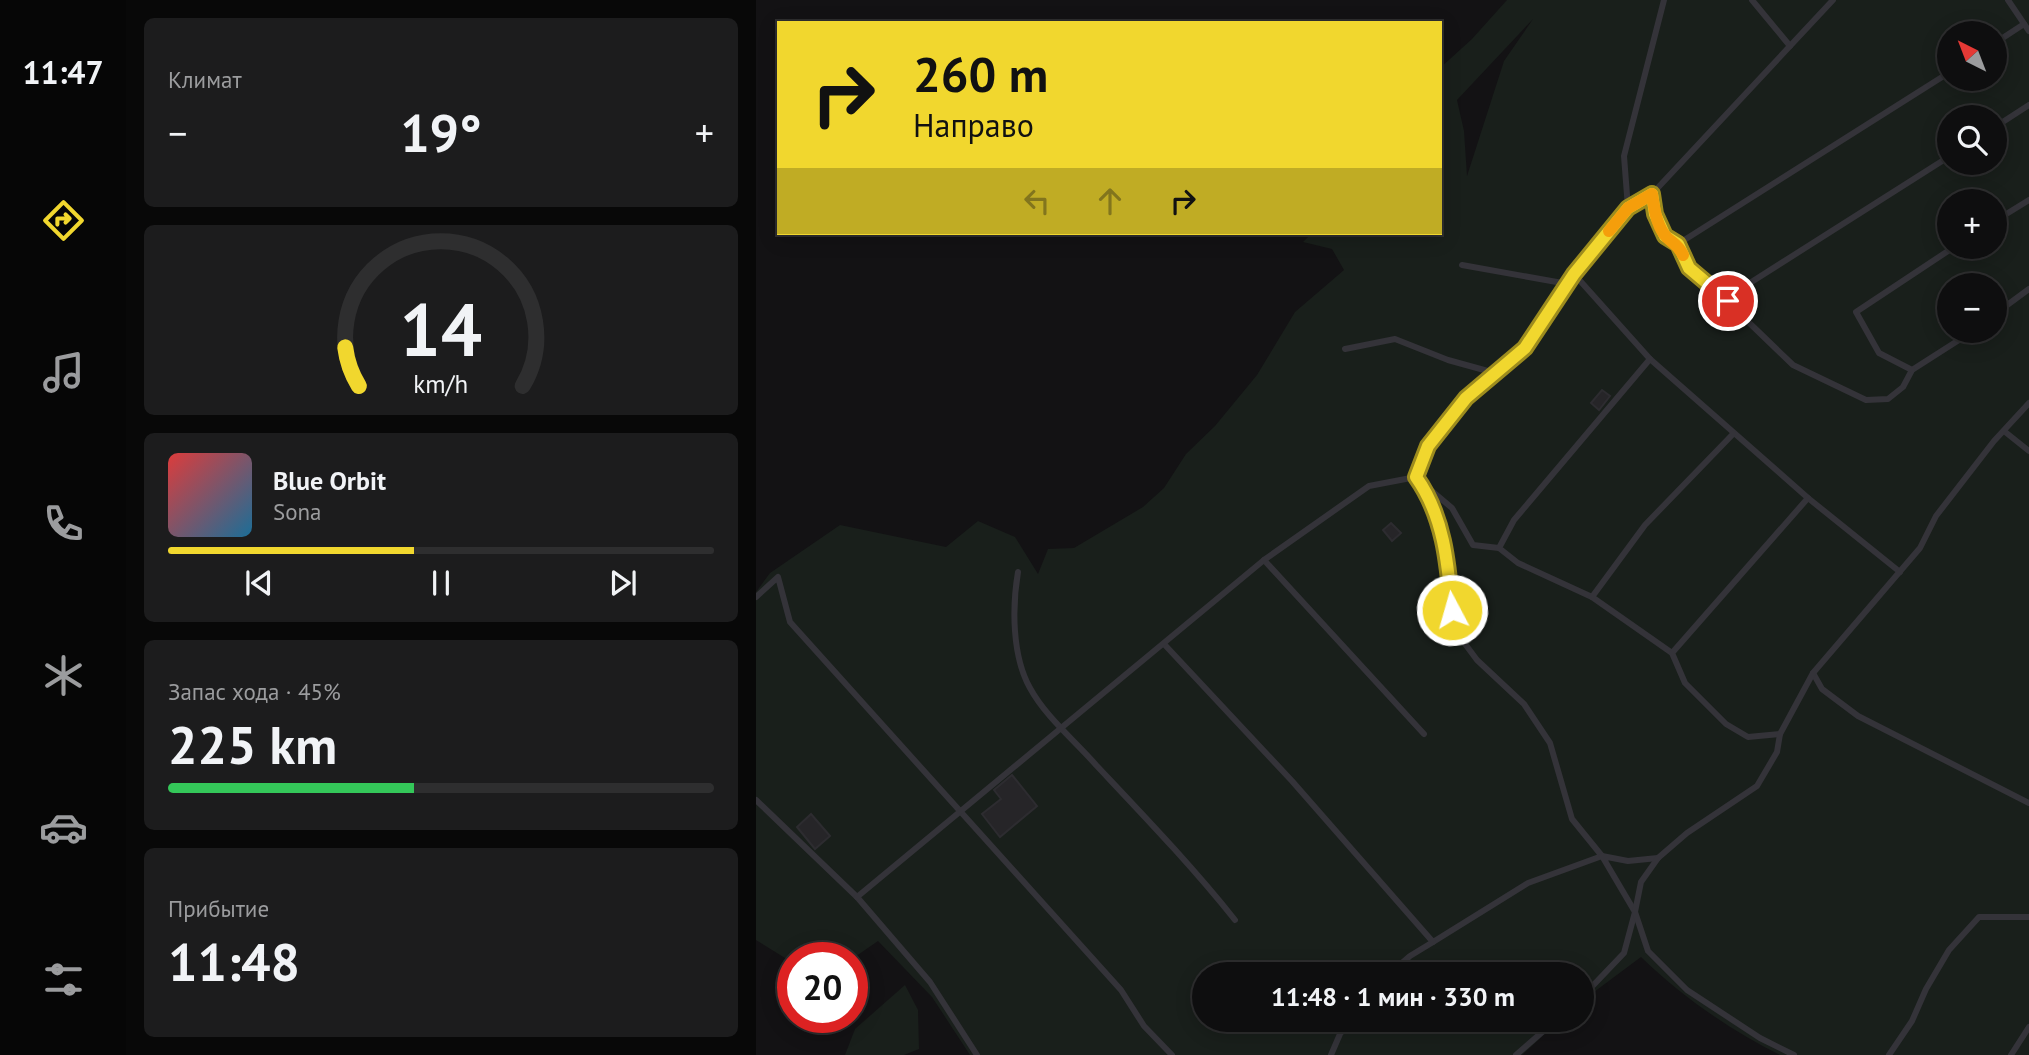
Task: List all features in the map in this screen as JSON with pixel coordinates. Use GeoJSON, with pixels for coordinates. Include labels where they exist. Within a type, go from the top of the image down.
{"type":"FeatureCollection","features":[{"type":"Feature","properties":{"kind":"lane"},"geometry":{"type":"LineString","coordinates":[[1628,208],[1624,156],[1664,0]]}},
{"type":"Feature","properties":{"kind":"lane"},"geometry":{"type":"LineString","coordinates":[[1752,0],[1790,46]]}},
{"type":"Feature","properties":{"kind":"lane"},"geometry":{"type":"LineString","coordinates":[[1416,477],[1428,446],[1466,398],[1525,348],[1574,274],[1628,208],[1652,194],[1833,0]]}},
{"type":"Feature","properties":{"kind":"lane"},"geometry":{"type":"LineString","coordinates":[[2008,0],[2029,31]]}},
{"type":"Feature","properties":{"kind":"lane"},"geometry":{"type":"LineString","coordinates":[[2007,35],[2024,24]]}},
{"type":"Feature","properties":{"kind":"lane"},"geometry":{"type":"LineString","coordinates":[[1678,244],[1937,80]]}},
{"type":"Feature","properties":{"kind":"lane"},"geometry":{"type":"LineString","coordinates":[[2007,119],[2029,105]]}},
{"type":"Feature","properties":{"kind":"lane"},"geometry":{"type":"LineString","coordinates":[[1710,284],[1742,288],[1937,164]]}},
{"type":"Feature","properties":{"kind":"lane"},"geometry":{"type":"LineString","coordinates":[[1652,194],[1655,214],[1665,236],[1678,244],[1689,268],[1710,284],[1794,365],[1866,400],[1888,400],[1903,387],[1912,370],[1954,343]]}},
{"type":"Feature","properties":{"kind":"lane"},"geometry":{"type":"LineString","coordinates":[[2007,214],[2029,200]]}},
{"type":"Feature","properties":{"kind":"lane"},"geometry":{"type":"LineString","coordinates":[[1912,370],[1879,353],[1856,312],[1937,258]]}},
{"type":"Feature","properties":{"kind":"lane"},"geometry":{"type":"LineString","coordinates":[[1462,265],[1568,284]]}},
{"type":"Feature","properties":{"kind":"lane"},"geometry":{"type":"LineString","coordinates":[[1574,274],[1650,359],[1808,498],[1900,572]]}},
{"type":"Feature","properties":{"kind":"lane"},"geometry":{"type":"LineString","coordinates":[[2007,305],[2029,289]]}},
{"type":"Feature","properties":{"kind":"lane"},"geometry":{"type":"LineString","coordinates":[[1345,349],[1395,339],[1448,360],[1495,373]]}},
{"type":"Feature","properties":{"kind":"lane"},"geometry":{"type":"LineString","coordinates":[[1499,548],[1514,520],[1650,359]]}},
{"type":"Feature","properties":{"kind":"lane"},"geometry":{"type":"LineString","coordinates":[[1594,985],[1624,953],[1641,882],[1658,858],[1687,833],[1757,786],[1777,752],[1780,734],[1813,673],[1920,548],[1936,516],[2029,403]]}},
{"type":"Feature","properties":{"kind":"lane"},"geometry":{"type":"LineString","coordinates":[[2004,431],[2029,451]]}},
{"type":"Feature","properties":{"kind":"lane"},"geometry":{"type":"LineString","coordinates":[[1592,597],[1645,525],[1733,434]]}},
{"type":"Feature","properties":{"kind":"lane"},"geometry":{"type":"LineString","coordinates":[[1416,477],[1452,508],[1473,545],[1499,548],[1518,563],[1592,597],[1671,653],[1685,683],[1726,724],[1748,737],[1780,734]]}},
{"type":"Feature","properties":{"kind":"lane"},"geometry":{"type":"LineString","coordinates":[[857,897],[1264,560],[1369,486],[1416,477]]}},
{"type":"Feature","properties":{"kind":"lane"},"geometry":{"type":"LineString","coordinates":[[1416,477],[1429,494],[1443,536],[1454,629],[1477,660],[1524,704],[1550,743],[1572,819],[1602,856],[1635,912],[1648,951],[1687,990],[1760,1038],[1794,1055]]}},
{"type":"Feature","properties":{"kind":"lane"},"geometry":{"type":"LineString","coordinates":[[1671,653],[1808,498]]}},
{"type":"Feature","properties":{"kind":"lane"},"geometry":{"type":"LineString","coordinates":[[1264,560],[1424,734]]}},
{"type":"Feature","properties":{"kind":"lane"},"geometry":{"type":"LineString","coordinates":[[1018,572],[1014,600],[1021,661],[1030,688],[1063,729],[1200,876],[1236,920]]}},
{"type":"Feature","properties":{"kind":"lane"},"geometry":{"type":"LineString","coordinates":[[756,597],[778,577],[790,622],[1121,990],[1144,1026],[1172,1055]]}},
{"type":"Feature","properties":{"kind":"lane"},"geometry":{"type":"LineString","coordinates":[[1164,644],[1292,781],[1433,942]]}},
{"type":"Feature","properties":{"kind":"lane"},"geometry":{"type":"LineString","coordinates":[[1813,673],[1822,689],[1858,716],[2029,803]]}},
{"type":"Feature","properties":{"kind":"lane"},"geometry":{"type":"LineString","coordinates":[[756,800],[857,897],[930,982],[977,1055]]}},
{"type":"Feature","properties":{"kind":"lane"},"geometry":{"type":"LineString","coordinates":[[1403,962],[1528,883],[1602,856],[1628,861],[1658,858]]}},
{"type":"Feature","properties":{"kind":"lane"},"geometry":{"type":"LineString","coordinates":[[1889,1055],[1912,1021],[1926,989],[1949,950],[1979,917],[2029,917]]}},
{"type":"Feature","properties":{"kind":"lane"},"geometry":{"type":"LineString","coordinates":[[2011,1055],[2029,1027]]}},
{"type":"Feature","properties":{"kind":"lane"},"geometry":{"type":"LineString","coordinates":[[1331,1055],[1342,1032]]}},
{"type":"Feature","properties":{"kind":"lane"},"geometry":{"type":"LineString","coordinates":[[1516,1055],[1542,1032]]}},
{"type":"Feature","properties":{"kind":"shaded area"},"geometry":{"type":"Polygon","coordinates":[[[1507,0],[2029,0],[2029,1055],[1780,1055],[1707,1011],[1641,957],[1594,992],[1594,962],[1192,962],[1192,1032],[1547,1032],[1522,1055],[970,1055],[932,997],[878,941],[868,948],[868,942],[777,942],[777,953],[756,940],[756,592],[770,573],[840,525],[946,547],[978,521],[1015,537],[1038,574],[1048,549],[1074,548],[1143,507],[1164,488],[1186,454],[1215,426],[1257,375],[1295,312],[1344,270],[1332,249],[1303,242],[1310,235],[1442,235],[1442,66],[1472,39],[1507,0]],[[1533,19],[1457,100],[1464,131],[1467,176],[1504,61],[1533,19]]]}},
{"type":"Feature","properties":{"kind":"shaded area"},"geometry":{"type":"Polygon","coordinates":[[[905,985],[918,1010],[919,1049],[904,1055],[845,1055],[853,1033],[868,1033],[868,1018],[905,985]]]}},
{"type":"Feature","properties":{"kind":"building"},"geometry":{"type":"Polygon","coordinates":[[[1602,390],[1610,396],[1599,410],[1591,403],[1602,390]]]}},
{"type":"Feature","properties":{"kind":"building"},"geometry":{"type":"Polygon","coordinates":[[[1391,523],[1401,533],[1392,541],[1383,530],[1391,523]]]}},
{"type":"Feature","properties":{"kind":"building"},"geometry":{"type":"Polygon","coordinates":[[[1012,775],[1037,806],[1000,837],[982,814],[1001,799],[994,790],[1012,775]]]}},
{"type":"Feature","properties":{"kind":"building"},"geometry":{"type":"Polygon","coordinates":[[[811,814],[830,836],[815,849],[797,827],[811,814]]]}},
{"type":"Feature","properties":{"kind":"slow traffic"},"geometry":{"type":"LineString","coordinates":[[1609,231],[1628,208],[1652,194],[1655,214],[1665,236],[1678,244],[1683,255]]}},
{"type":"Feature","properties":{"kind":"route"},"geometry":{"type":"LineString","coordinates":[[1452,610],[1443,536],[1429,494],[1416,477],[1428,446],[1466,398],[1525,348],[1574,274],[1628,208],[1652,194],[1655,214],[1665,236],[1678,244],[1689,268],[1728,301]]}}]}
